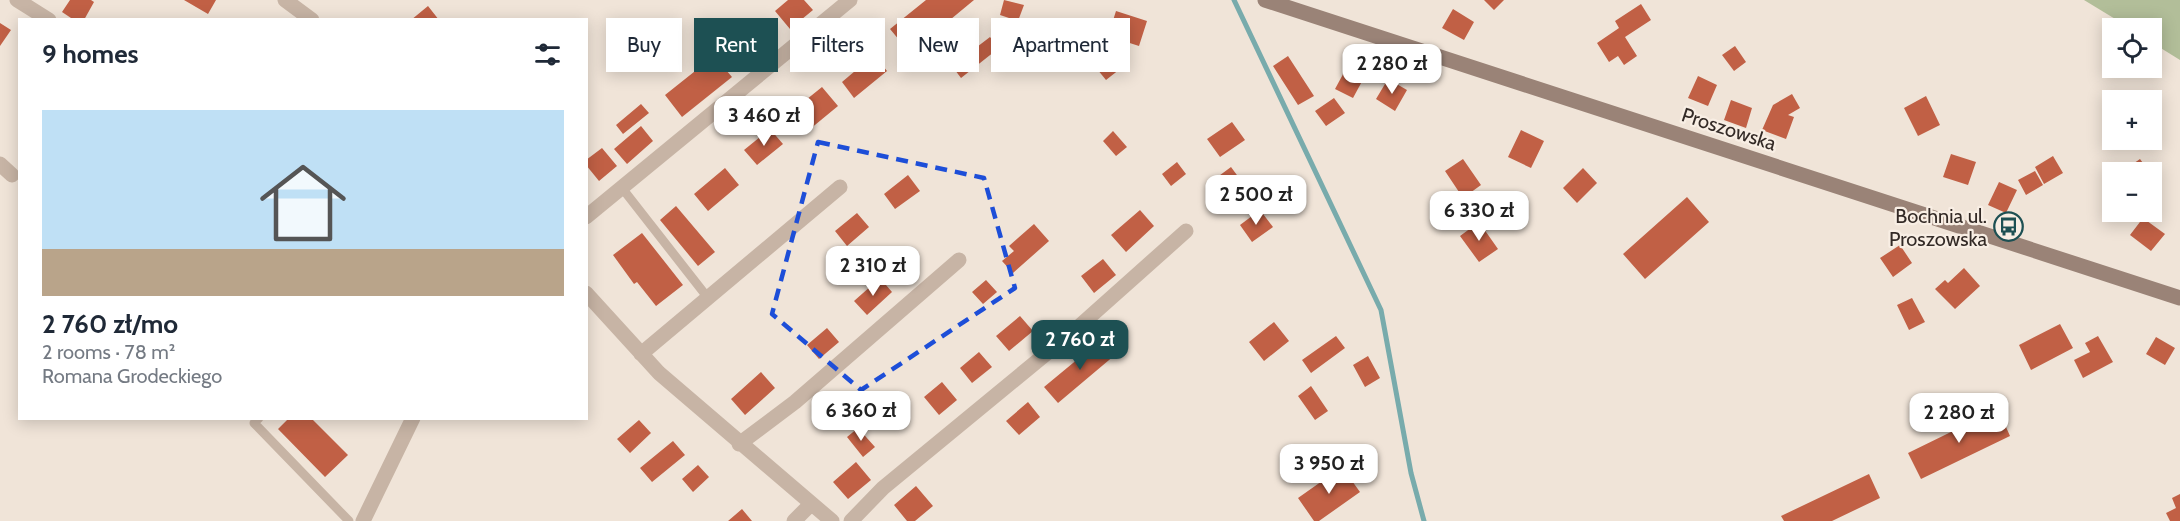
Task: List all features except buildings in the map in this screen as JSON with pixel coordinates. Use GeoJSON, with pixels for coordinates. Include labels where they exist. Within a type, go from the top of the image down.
{"type":"FeatureCollection","features":[{"type":"Feature","properties":{"kind":"main road","name":"Proszowska"},"geometry":{"type":"LineString","coordinates":[[1265,0],[2180,298]]}},
{"type":"Feature","properties":{"kind":"street"},"geometry":{"type":"LineString","coordinates":[[16,0],[46,18]]}},
{"type":"Feature","properties":{"kind":"street"},"geometry":{"type":"LineString","coordinates":[[285,0],[309,18]]}},
{"type":"Feature","properties":{"kind":"street"},"geometry":{"type":"LineString","coordinates":[[588,216],[850,0]]}},
{"type":"Feature","properties":{"kind":"street"},"geometry":{"type":"LineString","coordinates":[[0,164],[12,175]]}},
{"type":"Feature","properties":{"kind":"street"},"geometry":{"type":"LineString","coordinates":[[641,354],[840,187]]}},
{"type":"Feature","properties":{"kind":"street"},"geometry":{"type":"LineString","coordinates":[[851,521],[883,488],[1075,330],[1186,231]]}},
{"type":"Feature","properties":{"kind":"street"},"geometry":{"type":"LineString","coordinates":[[739,444],[795,402],[959,260]]}},
{"type":"Feature","properties":{"kind":"street"},"geometry":{"type":"LineString","coordinates":[[588,295],[659,374],[832,521]]}},
{"type":"Feature","properties":{"kind":"street"},"geometry":{"type":"LineString","coordinates":[[363,521],[412,420]]}},
{"type":"Feature","properties":{"kind":"street"},"geometry":{"type":"LineString","coordinates":[[794,521],[811,504]]}},
{"type":"Feature","properties":{"kind":"lane"},"geometry":{"type":"LineString","coordinates":[[622,188],[708,298]]}},
{"type":"Feature","properties":{"kind":"lane"},"geometry":{"type":"LineString","coordinates":[[257,420],[254,423],[349,521]]}},
{"type":"Feature","properties":{"kind":"highlighted area"},"geometry":{"type":"Polygon","coordinates":[[[818,142],[984,178],[1015,288],[861,390],[772,314],[818,142]]]}},
{"type":"Feature","properties":{"kind":"green space"},"geometry":{"type":"Polygon","coordinates":[[[2084,0],[2180,0],[2180,60],[2162,49],[2162,18],[2114,18],[2084,0]]]}},
{"type":"Feature","properties":{"kind":"waterway"},"geometry":{"type":"LineString","coordinates":[[1234,0],[1381,310],[1411,473],[1424,521]]}},
{"type":"Feature","properties":{"kind":"place","name":"Bochnia ul. Proszowska"},"geometry":{"type":"Point","coordinates":[2008,227]}}]}
